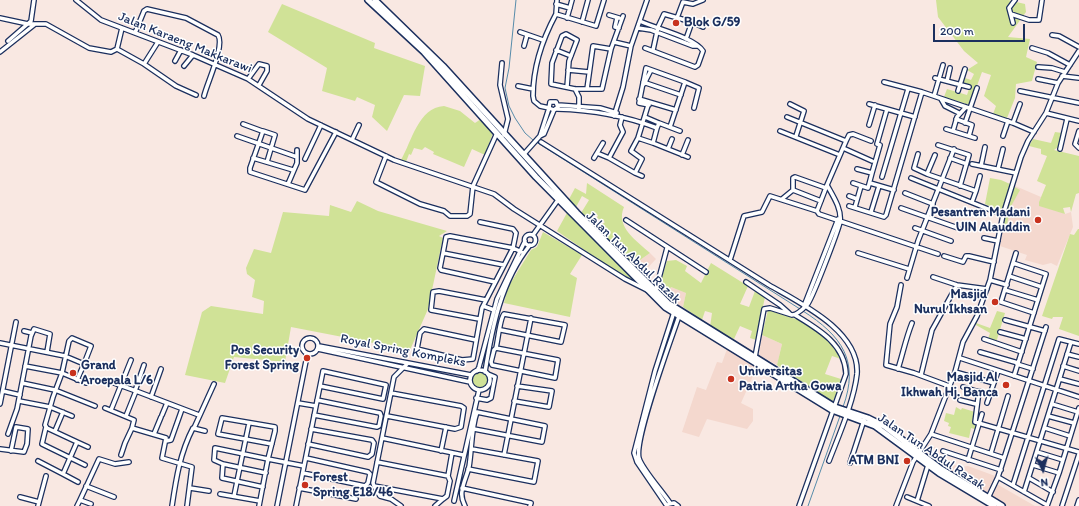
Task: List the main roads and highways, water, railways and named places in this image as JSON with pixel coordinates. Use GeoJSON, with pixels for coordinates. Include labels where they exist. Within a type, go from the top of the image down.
{"type":"FeatureCollection","features":[{"type":"Feature","properties":{"kind":"main road","name":"Jalan Tun Abdul Razak"},"geometry":{"type":"LineString","coordinates":[[368,0],[377,3],[431,53],[577,213],[655,294],[679,316],[834,408],[884,426],[928,465],[988,500],[1002,506]]}},
{"type":"Feature","properties":{"kind":"main road","name":"Jalan Tun Abdul Razak"},"geometry":{"type":"LineString","coordinates":[[377,3],[424,52],[558,200],[650,288]]}},
{"type":"Feature","properties":{"kind":"main road","name":"Jalan Tun Abdul Razak"},"geometry":{"type":"LineString","coordinates":[[655,294],[834,408]]}},
{"type":"Feature","properties":{"kind":"main road","name":"Jalan Tun Abdul Razak"},"geometry":{"type":"LineString","coordinates":[[917,455],[988,500],[994,506]]}},
{"type":"Feature","properties":{"kind":"waterway"},"geometry":{"type":"LineString","coordinates":[[32,23],[36,0]]}},
{"type":"Feature","properties":{"kind":"waterway"},"geometry":{"type":"LineString","coordinates":[[516,0],[509,68],[505,88],[509,106],[525,133],[533,140],[800,309]]}},
{"type":"Feature","properties":{"kind":"waterway"},"geometry":{"type":"LineString","coordinates":[[14,38],[30,25]]}},
{"type":"Feature","properties":{"kind":"waterway"},"geometry":{"type":"LineString","coordinates":[[0,50],[8,43]]}},
{"type":"Feature","properties":{"kind":"waterway"},"geometry":{"type":"LineString","coordinates":[[803,311],[817,320],[828,330],[844,351],[848,363],[849,376],[848,391],[843,407]]}},
{"type":"Feature","properties":{"kind":"waterway"},"geometry":{"type":"LineString","coordinates":[[808,506],[840,416]]}},
{"type":"Feature","properties":{"kind":"place","name":"Blok G/59"},"geometry":{"type":"Point","coordinates":[676,23]}},
{"type":"Feature","properties":{"kind":"place","name":"Pesantren Madani UIN Alauddin"},"geometry":{"type":"Point","coordinates":[1038,220]}},
{"type":"Feature","properties":{"kind":"place","name":"Masjid Nurul Ikhsan"},"geometry":{"type":"Point","coordinates":[995,302]}},
{"type":"Feature","properties":{"kind":"place","name":"Pos Security Forest Spring"},"geometry":{"type":"Point","coordinates":[307,358]}},
{"type":"Feature","properties":{"kind":"place","name":"Grand Aroepala L/6"},"geometry":{"type":"Point","coordinates":[73,373]}},
{"type":"Feature","properties":{"kind":"place","name":"Universitas Patria Artha Gowa"},"geometry":{"type":"Point","coordinates":[731,379]}},
{"type":"Feature","properties":{"kind":"place","name":"Masjid Al Ikhwah Hj. Banca"},"geometry":{"type":"Point","coordinates":[1006,385]}},
{"type":"Feature","properties":{"kind":"place","name":"ATM BNI"},"geometry":{"type":"Point","coordinates":[907,461]}},
{"type":"Feature","properties":{"kind":"place","name":"Forest Spring E18/46"},"geometry":{"type":"Point","coordinates":[305,485]}}]}
